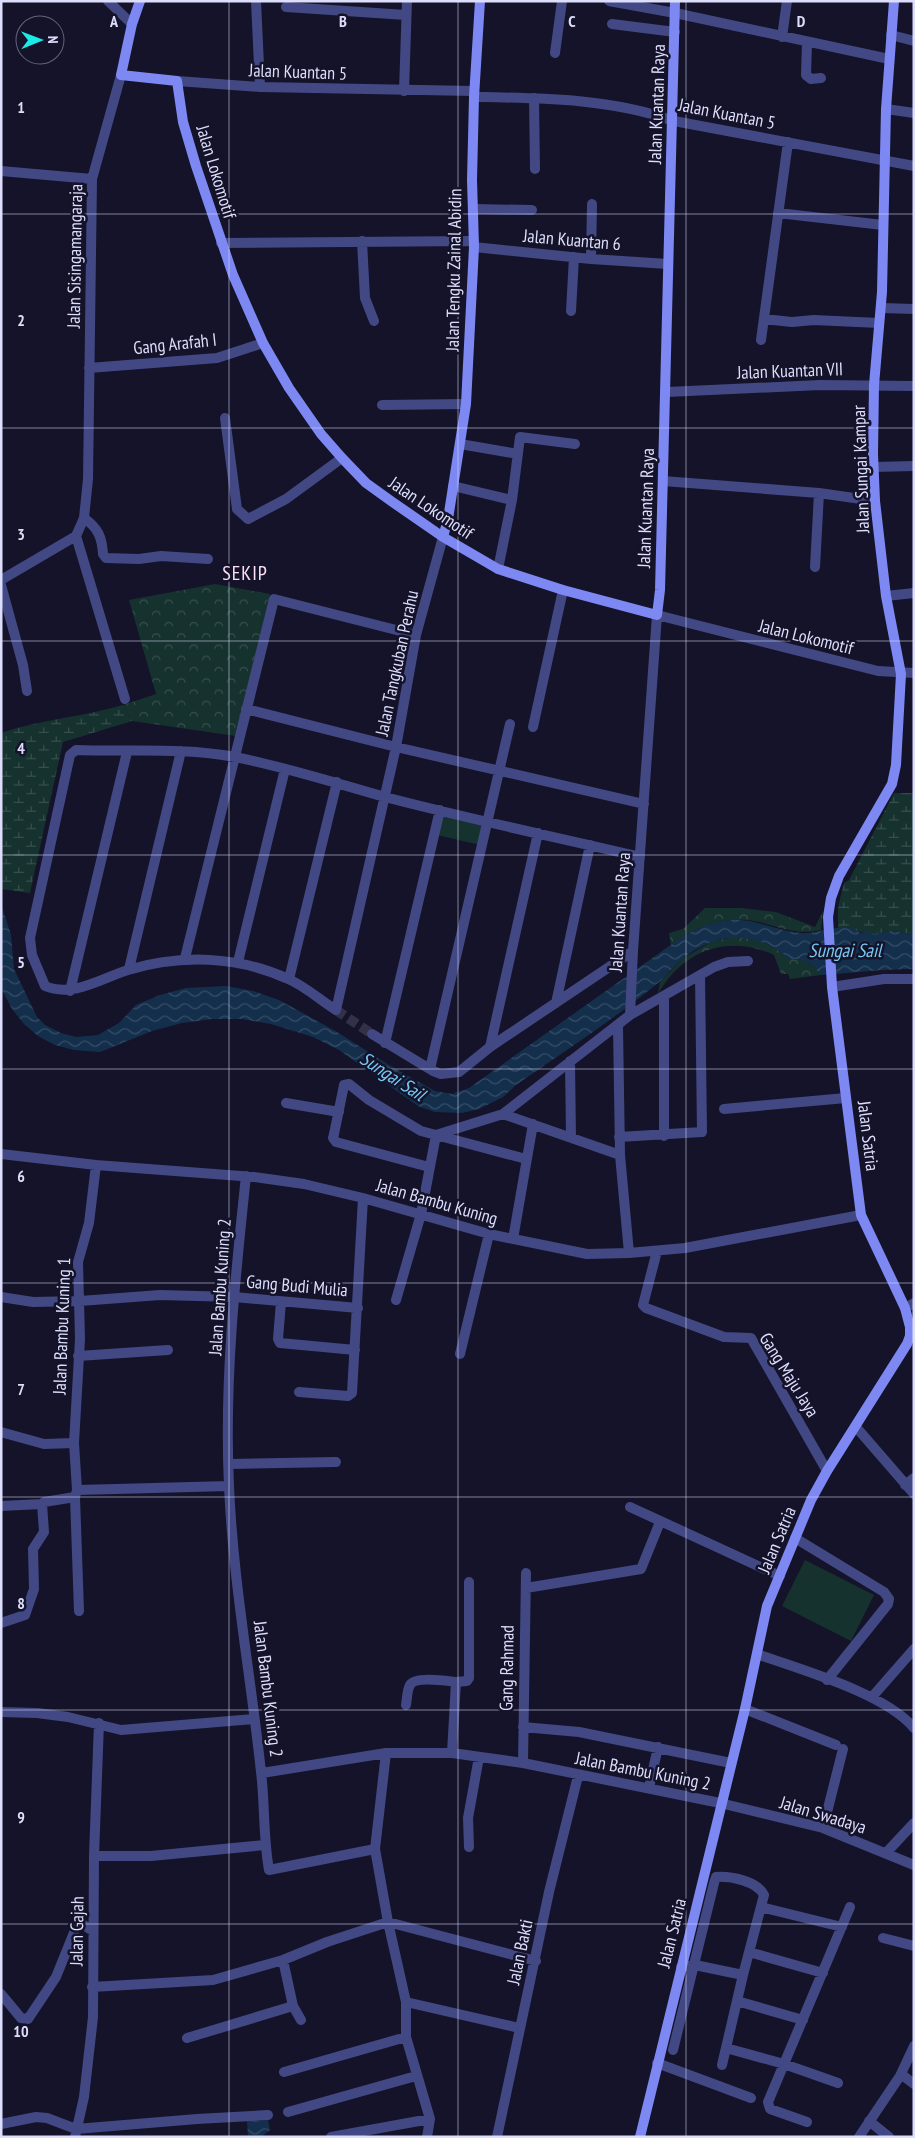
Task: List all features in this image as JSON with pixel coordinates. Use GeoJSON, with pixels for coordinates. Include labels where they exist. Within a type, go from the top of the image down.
{"type":"FeatureCollection","features":[{"type":"Feature","properties":{"kind":"street"},"geometry":{"type":"LineString","coordinates":[[108,1],[132,24]]}},
{"type":"Feature","properties":{"kind":"street","name":"Jalan Sisingamangaraja"},"geometry":{"type":"LineString","coordinates":[[76,536],[84,518],[88,480],[92,179],[121,76],[132,24],[140,1]]}},
{"type":"Feature","properties":{"kind":"street"},"geometry":{"type":"LineString","coordinates":[[256,1],[260,87]]}},
{"type":"Feature","properties":{"kind":"street"},"geometry":{"type":"LineString","coordinates":[[404,91],[407,1]]}},
{"type":"Feature","properties":{"kind":"street","name":"Jalan Tengku Zainal Abidin"},"geometry":{"type":"LineString","coordinates":[[443,537],[454,486],[466,404],[474,244],[474,94],[480,1]]}},
{"type":"Feature","properties":{"kind":"street"},"geometry":{"type":"LineString","coordinates":[[555,53],[562,1]]}},
{"type":"Feature","properties":{"kind":"street"},"geometry":{"type":"LineString","coordinates":[[609,1],[675,13],[889,59]]}},
{"type":"Feature","properties":{"kind":"street","name":"Jalan Kuantan Raya"},"geometry":{"type":"LineString","coordinates":[[631,1012],[633,951],[660,590],[676,1]]}},
{"type":"Feature","properties":{"kind":"street"},"geometry":{"type":"LineString","coordinates":[[782,36],[788,1]]}},
{"type":"Feature","properties":{"kind":"street","name":"Jalan Sungai Kampar"},"geometry":{"type":"LineString","coordinates":[[828,917],[831,898],[839,876],[892,784],[895,775],[901,674],[886,596],[873,467],[874,385],[881,308],[886,109],[894,1]]}},
{"type":"Feature","properties":{"kind":"street"},"geometry":{"type":"LineString","coordinates":[[286,7],[406,15]]}},
{"type":"Feature","properties":{"kind":"street"},"geometry":{"type":"LineString","coordinates":[[612,24],[675,32]]}},
{"type":"Feature","properties":{"kind":"street"},"geometry":{"type":"LineString","coordinates":[[891,35],[914,41]]}},
{"type":"Feature","properties":{"kind":"street"},"geometry":{"type":"LineString","coordinates":[[807,42],[806,75],[812,79],[821,78]]}},
{"type":"Feature","properties":{"kind":"street","name":"Jalan Kuantan 5"},"geometry":{"type":"LineString","coordinates":[[121,76],[260,87],[404,91],[565,99],[646,111],[674,121],[914,166]]}},
{"type":"Feature","properties":{"kind":"street","name":"Jalan Lokomotif"},"geometry":{"type":"LineString","coordinates":[[177,81],[183,122],[221,243],[263,343],[289,388],[321,434],[366,483],[443,537],[498,569],[564,590],[795,651],[878,671],[901,674],[914,673]]}},
{"type":"Feature","properties":{"kind":"street"},"geometry":{"type":"LineString","coordinates":[[534,98],[536,169]]}},
{"type":"Feature","properties":{"kind":"street"},"geometry":{"type":"LineString","coordinates":[[886,109],[914,113]]}},
{"type":"Feature","properties":{"kind":"street"},"geometry":{"type":"LineString","coordinates":[[761,340],[788,142]]}},
{"type":"Feature","properties":{"kind":"street"},"geometry":{"type":"LineString","coordinates":[[1,171],[92,179]]}},
{"type":"Feature","properties":{"kind":"street"},"geometry":{"type":"LineString","coordinates":[[591,260],[592,204]]}},
{"type":"Feature","properties":{"kind":"street"},"geometry":{"type":"LineString","coordinates":[[473,209],[532,210]]}},
{"type":"Feature","properties":{"kind":"street"},"geometry":{"type":"LineString","coordinates":[[778,213],[883,225]]}},
{"type":"Feature","properties":{"kind":"street"},"geometry":{"type":"LineString","coordinates":[[362,242],[365,298],[374,321]]}},
{"type":"Feature","properties":{"kind":"street","name":"Jalan Kuantan 6"},"geometry":{"type":"LineString","coordinates":[[221,243],[362,242],[474,244],[591,260],[668,264]]}},
{"type":"Feature","properties":{"kind":"street"},"geometry":{"type":"LineString","coordinates":[[571,310],[574,257]]}},
{"type":"Feature","properties":{"kind":"street"},"geometry":{"type":"LineString","coordinates":[[881,308],[914,309]]}},
{"type":"Feature","properties":{"kind":"street"},"geometry":{"type":"LineString","coordinates":[[764,319],[792,322],[814,320],[880,323]]}},
{"type":"Feature","properties":{"kind":"street","name":"Gang Arafah I"},"geometry":{"type":"LineString","coordinates":[[89,368],[217,358],[263,343]]}},
{"type":"Feature","properties":{"kind":"street","name":"Jalan Kuantan VII"},"geometry":{"type":"LineString","coordinates":[[666,392],[820,385],[914,386]]}},
{"type":"Feature","properties":{"kind":"street"},"geometry":{"type":"LineString","coordinates":[[382,405],[466,404]]}},
{"type":"Feature","properties":{"kind":"street"},"geometry":{"type":"LineString","coordinates":[[225,418],[237,509],[248,519],[286,499],[342,458]]}},
{"type":"Feature","properties":{"kind":"street"},"geometry":{"type":"LineString","coordinates":[[498,569],[512,500],[520,437],[575,444]]}},
{"type":"Feature","properties":{"kind":"street"},"geometry":{"type":"LineString","coordinates":[[460,444],[518,454]]}},
{"type":"Feature","properties":{"kind":"street"},"geometry":{"type":"LineString","coordinates":[[873,467],[914,466]]}},
{"type":"Feature","properties":{"kind":"street"},"geometry":{"type":"LineString","coordinates":[[663,481],[819,492],[875,501]]}},
{"type":"Feature","properties":{"kind":"street"},"geometry":{"type":"LineString","coordinates":[[454,486],[512,500]]}},
{"type":"Feature","properties":{"kind":"street"},"geometry":{"type":"LineString","coordinates":[[815,567],[819,492]]}},
{"type":"Feature","properties":{"kind":"street"},"geometry":{"type":"LineString","coordinates":[[84,518],[100,533],[102,554],[106,558],[139,559],[161,556],[208,559]]}},
{"type":"Feature","properties":{"kind":"street"},"geometry":{"type":"LineString","coordinates":[[1,580],[76,536],[125,698]]}},
{"type":"Feature","properties":{"kind":"street","name":"Jalan Tangkuban Perahu"},"geometry":{"type":"LineString","coordinates":[[289,979],[336,1010],[396,747],[416,635],[443,537]]}},
{"type":"Feature","properties":{"kind":"street"},"geometry":{"type":"LineString","coordinates":[[1,585],[23,665],[27,691]]}},
{"type":"Feature","properties":{"kind":"street"},"geometry":{"type":"LineString","coordinates":[[533,727],[564,590]]}},
{"type":"Feature","properties":{"kind":"street"},"geometry":{"type":"LineString","coordinates":[[886,596],[914,593]]}},
{"type":"Feature","properties":{"kind":"street"},"geometry":{"type":"LineString","coordinates":[[185,958],[274,599],[416,635]]}},
{"type":"Feature","properties":{"kind":"street"},"geometry":{"type":"LineString","coordinates":[[246,709],[396,747],[644,804]]}},
{"type":"Feature","properties":{"kind":"street"},"geometry":{"type":"LineString","coordinates":[[430,1069],[510,724]]}},
{"type":"Feature","properties":{"kind":"street"},"geometry":{"type":"LineString","coordinates":[[336,782],[289,979],[238,962],[185,958],[130,969],[70,991],[45,986],[32,955],[30,938],[70,755],[76,750],[127,752],[180,750],[234,757],[336,782],[385,797],[640,857]]}},
{"type":"Feature","properties":{"kind":"street"},"geometry":{"type":"LineString","coordinates":[[130,969],[180,750]]}},
{"type":"Feature","properties":{"kind":"street"},"geometry":{"type":"LineString","coordinates":[[70,991],[127,752]]}},
{"type":"Feature","properties":{"kind":"street"},"geometry":{"type":"LineString","coordinates":[[238,962],[285,769]]}},
{"type":"Feature","properties":{"kind":"street"},"geometry":{"type":"LineString","coordinates":[[385,1043],[440,810]]}},
{"type":"Feature","properties":{"kind":"street"},"geometry":{"type":"LineString","coordinates":[[490,1047],[538,833]]}},
{"type":"Feature","properties":{"kind":"street"},"geometry":{"type":"LineString","coordinates":[[556,1003],[590,845]]}},
{"type":"Feature","properties":{"kind":"street","name":"Jalan Satria"},"geometry":{"type":"LineString","coordinates":[[640,2137],[720,1803],[745,1709],[767,1606],[811,1500],[827,1471],[910,1343],[909,1305],[861,1214],[831,983],[828,917]]}},
{"type":"Feature","properties":{"kind":"street"},"geometry":{"type":"LineString","coordinates":[[372,1034],[441,1074],[460,1072],[490,1047],[633,951]]}},
{"type":"Feature","properties":{"kind":"street"},"geometry":{"type":"LineString","coordinates":[[436,1135],[503,1114],[618,1026],[631,1012],[728,962],[748,961]]}},
{"type":"Feature","properties":{"kind":"street"},"geometry":{"type":"LineString","coordinates":[[619,1137],[700,1133],[703,1130],[700,975]]}},
{"type":"Feature","properties":{"kind":"street"},"geometry":{"type":"LineString","coordinates":[[831,983],[914,978]]}},
{"type":"Feature","properties":{"kind":"street"},"geometry":{"type":"LineString","coordinates":[[664,996],[664,1136]]}},
{"type":"Feature","properties":{"kind":"street"},"geometry":{"type":"LineString","coordinates":[[618,1026],[619,1137],[629,1253]]}},
{"type":"Feature","properties":{"kind":"street"},"geometry":{"type":"LineString","coordinates":[[570,1061],[571,1138]]}},
{"type":"Feature","properties":{"kind":"street"},"geometry":{"type":"LineString","coordinates":[[429,1168],[336,1142],[334,1134],[344,1085],[349,1084],[368,1100],[421,1131],[526,1159]]}},
{"type":"Feature","properties":{"kind":"street"},"geometry":{"type":"LineString","coordinates":[[724,1109],[846,1098]]}},
{"type":"Feature","properties":{"kind":"street"},"geometry":{"type":"LineString","coordinates":[[286,1103],[339,1112]]}},
{"type":"Feature","properties":{"kind":"street"},"geometry":{"type":"LineString","coordinates":[[503,1114],[620,1155]]}},
{"type":"Feature","properties":{"kind":"street"},"geometry":{"type":"LineString","coordinates":[[512,1239],[533,1124]]}},
{"type":"Feature","properties":{"kind":"street"},"geometry":{"type":"LineString","coordinates":[[396,1300],[421,1214],[436,1135]]}},
{"type":"Feature","properties":{"kind":"street","name":"Jalan Bambu Kuning"},"geometry":{"type":"LineString","coordinates":[[1,1154],[96,1165],[246,1176],[304,1184],[363,1198],[489,1234],[587,1254],[629,1253],[685,1248],[861,1214]]}},
{"type":"Feature","properties":{"kind":"street","name":"Jalan Bambu Kuning 1"},"geometry":{"type":"LineString","coordinates":[[78,1611],[74,1443],[80,1301],[78,1262],[88,1223],[96,1165]]}},
{"type":"Feature","properties":{"kind":"street","name":"Jalan Bambu Kuning 2"},"geometry":{"type":"LineString","coordinates":[[246,1176],[234,1297],[229,1486],[254,1719],[262,1773],[386,1753],[452,1753],[523,1763],[578,1776],[720,1803]]}},
{"type":"Feature","properties":{"kind":"street"},"geometry":{"type":"LineString","coordinates":[[299,1392],[348,1396],[352,1393],[363,1198]]}},
{"type":"Feature","properties":{"kind":"street"},"geometry":{"type":"LineString","coordinates":[[460,1354],[489,1234]]}},
{"type":"Feature","properties":{"kind":"street","name":"Gang Maju Jaya"},"geometry":{"type":"LineString","coordinates":[[657,1251],[643,1305],[646,1308],[724,1336],[752,1338],[827,1471]]}},
{"type":"Feature","properties":{"kind":"street","name":"Gang Budi Mulia"},"geometry":{"type":"LineString","coordinates":[[1,1297],[33,1302],[80,1301],[160,1295],[234,1297],[358,1308]]}},
{"type":"Feature","properties":{"kind":"street"},"geometry":{"type":"LineString","coordinates":[[281,1302],[278,1339],[280,1343],[355,1350]]}},
{"type":"Feature","properties":{"kind":"street"},"geometry":{"type":"LineString","coordinates":[[78,1356],[168,1350]]}},
{"type":"Feature","properties":{"kind":"street"},"geometry":{"type":"LineString","coordinates":[[856,1428],[914,1494]]}},
{"type":"Feature","properties":{"kind":"street"},"geometry":{"type":"LineString","coordinates":[[1,1432],[44,1444],[74,1443]]}},
{"type":"Feature","properties":{"kind":"street"},"geometry":{"type":"LineString","coordinates":[[229,1464],[336,1462]]}},
{"type":"Feature","properties":{"kind":"street"},"geometry":{"type":"LineString","coordinates":[[905,1485],[914,1478]]}},
{"type":"Feature","properties":{"kind":"street"},"geometry":{"type":"LineString","coordinates":[[1,1506],[42,1504],[76,1494],[229,1486]]}},
{"type":"Feature","properties":{"kind":"street"},"geometry":{"type":"LineString","coordinates":[[1,1623],[25,1615],[34,1588],[33,1549],[44,1532],[42,1504]]}},
{"type":"Feature","properties":{"kind":"street"},"geometry":{"type":"LineString","coordinates":[[630,1507],[780,1576]]}},
{"type":"Feature","properties":{"kind":"street"},"geometry":{"type":"LineString","coordinates":[[526,1588],[639,1570],[642,1567],[660,1522]]}},
{"type":"Feature","properties":{"kind":"street"},"geometry":{"type":"LineString","coordinates":[[795,1538],[884,1592],[889,1600],[888,1604],[827,1680]]}},
{"type":"Feature","properties":{"kind":"street","name":"Gang Rahmad"},"geometry":{"type":"LineString","coordinates":[[523,1763],[526,1574]]}},
{"type":"Feature","properties":{"kind":"street"},"geometry":{"type":"LineString","coordinates":[[406,1705],[409,1686],[414,1682],[426,1680],[456,1682],[467,1681],[470,1678],[469,1582]]}},
{"type":"Feature","properties":{"kind":"street"},"geometry":{"type":"LineString","coordinates":[[872,1697],[914,1649]]}},
{"type":"Feature","properties":{"kind":"street"},"geometry":{"type":"LineString","coordinates":[[757,1654],[872,1697],[900,1715],[914,1728]]}},
{"type":"Feature","properties":{"kind":"street"},"geometry":{"type":"LineString","coordinates":[[452,1753],[456,1682]]}},
{"type":"Feature","properties":{"kind":"street"},"geometry":{"type":"LineString","coordinates":[[745,1709],[840,1747],[823,1828]]}},
{"type":"Feature","properties":{"kind":"street"},"geometry":{"type":"LineString","coordinates":[[1,1712],[37,1713],[68,1717],[99,1723],[121,1730],[254,1719]]}},
{"type":"Feature","properties":{"kind":"street","name":"Jalan Gajah"},"geometry":{"type":"LineString","coordinates":[[76,2133],[84,2097],[93,2017],[94,1856],[99,1723]]}},
{"type":"Feature","properties":{"kind":"street"},"geometry":{"type":"LineString","coordinates":[[523,1727],[579,1732],[731,1763]]}},
{"type":"Feature","properties":{"kind":"street"},"geometry":{"type":"LineString","coordinates":[[648,1788],[658,1747]]}},
{"type":"Feature","properties":{"kind":"street"},"geometry":{"type":"LineString","coordinates":[[386,1753],[375,1849],[388,1922],[406,2002],[406,2037],[430,2119],[427,2137]]}},
{"type":"Feature","properties":{"kind":"street"},"geometry":{"type":"LineString","coordinates":[[469,1847],[468,1818],[479,1757]]}},
{"type":"Feature","properties":{"kind":"street"},"geometry":{"type":"LineString","coordinates":[[262,1773],[264,1844],[268,1870],[375,1849]]}},
{"type":"Feature","properties":{"kind":"street","name":"Jalan Bakti"},"geometry":{"type":"LineString","coordinates":[[499,2136],[519,2028],[536,1960],[549,1892],[578,1776]]}},
{"type":"Feature","properties":{"kind":"street","name":"Jalan Swadaya"},"geometry":{"type":"LineString","coordinates":[[720,1803],[823,1828],[914,1865]]}},
{"type":"Feature","properties":{"kind":"street"},"geometry":{"type":"LineString","coordinates":[[886,1853],[914,1823]]}},
{"type":"Feature","properties":{"kind":"street"},"geometry":{"type":"LineString","coordinates":[[94,1856],[152,1856],[264,1844]]}},
{"type":"Feature","properties":{"kind":"street"},"geometry":{"type":"LineString","coordinates":[[673,2050],[716,1877],[755,1884],[761,1889],[764,1896],[722,2064]]}},
{"type":"Feature","properties":{"kind":"street"},"geometry":{"type":"LineString","coordinates":[[761,1907],[842,1927]]}},
{"type":"Feature","properties":{"kind":"street"},"geometry":{"type":"LineString","coordinates":[[807,2122],[768,2106],[850,1907]]}},
{"type":"Feature","properties":{"kind":"street"},"geometry":{"type":"LineString","coordinates":[[92,1987],[213,1980],[283,1960],[327,1942],[388,1922],[536,1960]]}},
{"type":"Feature","properties":{"kind":"street"},"geometry":{"type":"LineString","coordinates":[[1,1994],[21,2018],[28,2019],[56,1977],[77,1925],[82,1924],[93,1931]]}},
{"type":"Feature","properties":{"kind":"street"},"geometry":{"type":"LineString","coordinates":[[883,1938],[914,1946]]}},
{"type":"Feature","properties":{"kind":"street"},"geometry":{"type":"LineString","coordinates":[[749,1952],[823,1973]]}},
{"type":"Feature","properties":{"kind":"street"},"geometry":{"type":"LineString","coordinates":[[283,1960],[293,2006],[301,2020]]}},
{"type":"Feature","properties":{"kind":"street"},"geometry":{"type":"LineString","coordinates":[[681,1967],[695,1965],[743,1976]]}},
{"type":"Feature","properties":{"kind":"street"},"geometry":{"type":"LineString","coordinates":[[737,2001],[803,2020]]}},
{"type":"Feature","properties":{"kind":"street"},"geometry":{"type":"LineString","coordinates":[[406,2002],[519,2028]]}},
{"type":"Feature","properties":{"kind":"street"},"geometry":{"type":"LineString","coordinates":[[187,2038],[293,2006]]}},
{"type":"Feature","properties":{"kind":"street"},"geometry":{"type":"LineString","coordinates":[[284,2072],[406,2037]]}},
{"type":"Feature","properties":{"kind":"street"},"geometry":{"type":"LineString","coordinates":[[859,2137],[901,2074],[914,2046]]}},
{"type":"Feature","properties":{"kind":"street"},"geometry":{"type":"LineString","coordinates":[[726,2048],[784,2064],[838,2083]]}},
{"type":"Feature","properties":{"kind":"street"},"geometry":{"type":"LineString","coordinates":[[657,2063],[751,2098]]}},
{"type":"Feature","properties":{"kind":"street"},"geometry":{"type":"LineString","coordinates":[[901,2074],[914,2084]]}},
{"type":"Feature","properties":{"kind":"street"},"geometry":{"type":"LineString","coordinates":[[288,2112],[416,2076]]}},
{"type":"Feature","properties":{"kind":"street"},"geometry":{"type":"LineString","coordinates":[[1,2124],[36,2117],[47,2118],[76,2133],[197,2119],[268,2115]]}},
{"type":"Feature","properties":{"kind":"street"},"geometry":{"type":"LineString","coordinates":[[331,2137],[430,2119]]}},
{"type":"Feature","properties":{"kind":"street"},"geometry":{"type":"LineString","coordinates":[[869,2122],[888,2137]]}},
{"type":"Feature","properties":{"kind":"green space"},"geometry":{"type":"Polygon","coordinates":[[[215,584],[270,594],[236,736],[132,721],[123,705],[156,694],[129,600],[215,584]]]}},
{"type":"Feature","properties":{"kind":"green space"},"geometry":{"type":"Polygon","coordinates":[[[123,705],[132,721],[63,742],[30,893],[1,889],[1,733],[31,724],[123,705]]]}},
{"type":"Feature","properties":{"kind":"green space"},"geometry":{"type":"Polygon","coordinates":[[[894,793],[914,793],[914,934],[891,931],[875,934],[838,929],[838,907],[844,883],[849,880],[894,793]]]}},
{"type":"Feature","properties":{"kind":"green space"},"geometry":{"type":"Polygon","coordinates":[[[441,816],[484,825],[480,845],[437,835],[441,816]]]}},
{"type":"Feature","properties":{"kind":"green space"},"geometry":{"type":"Polygon","coordinates":[[[705,908],[741,908],[776,912],[815,927],[823,911],[821,930],[800,932],[756,921],[725,921],[706,926],[688,934],[671,945],[669,933],[683,929],[705,908]]]}},
{"type":"Feature","properties":{"kind":"green space"},"geometry":{"type":"Polygon","coordinates":[[[733,937],[756,940],[777,949],[789,959],[807,962],[821,975],[790,979],[788,974],[781,974],[774,955],[740,946],[724,947],[708,950],[680,966],[658,994],[660,982],[682,959],[711,942],[733,937]]]}},
{"type":"Feature","properties":{"kind":"green space"},"geometry":{"type":"Polygon","coordinates":[[[805,1560],[874,1595],[851,1641],[782,1606],[805,1560]]]}},
{"type":"Feature","properties":{"kind":"water","name":"Sungai Sail"},"geometry":{"type":"Polygon","coordinates":[[[1,904],[11,935],[14,969],[37,1017],[45,1025],[61,1033],[76,1037],[98,1035],[119,1023],[136,1005],[160,995],[186,988],[226,986],[253,991],[279,1000],[337,1032],[435,1091],[452,1094],[469,1088],[682,937],[712,923],[732,920],[751,921],[799,933],[842,927],[860,933],[875,934],[891,931],[914,934],[914,969],[821,975],[807,962],[789,959],[781,952],[763,943],[743,938],[722,939],[696,949],[641,997],[516,1085],[503,1097],[479,1109],[462,1113],[435,1112],[418,1106],[339,1050],[313,1037],[271,1024],[242,1019],[212,1019],[182,1023],[152,1031],[100,1052],[74,1050],[55,1045],[38,1036],[24,1024],[12,1009],[1,988],[1,904]]]}},
{"type":"Feature","properties":{"kind":"water"},"geometry":{"type":"Polygon","coordinates":[[[268,2120],[270,2130],[261,2137],[248,2137],[247,2121],[268,2120]]]}},
{"type":"Feature","properties":{"kind":"tunnel"},"geometry":{"type":"LineString","coordinates":[[336,1010],[372,1034]]}},
{"type":"Feature","properties":{"kind":"district","name":"SEKIP"},"geometry":{"type":"Point","coordinates":[245,573]}}]}
